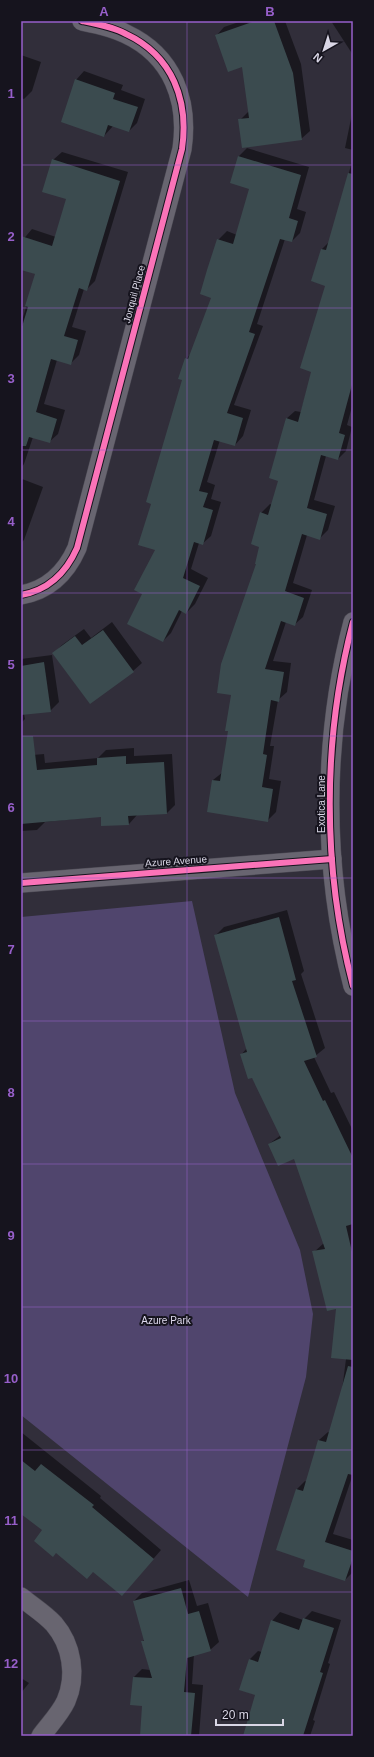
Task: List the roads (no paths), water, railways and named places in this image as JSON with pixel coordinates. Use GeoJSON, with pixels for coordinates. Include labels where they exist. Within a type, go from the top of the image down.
{"type":"FeatureCollection","features":[{"type":"Feature","properties":{"kind":"street","name":"Jonquil Place"},"geometry":{"type":"LineString","coordinates":[[21,596],[31,594],[47,586],[60,576],[70,563],[77,548],[182,149],[184,132],[183,109],[175,81],[166,66],[141,42],[110,27],[82,21]]}},
{"type":"Feature","properties":{"kind":"street","name":"Exotica Lane"},"geometry":{"type":"LineString","coordinates":[[353,622],[342,672],[333,733],[330,795],[332,859],[338,913],[346,959],[353,986]]}},
{"type":"Feature","properties":{"kind":"street","name":"Azure Avenue"},"geometry":{"type":"LineString","coordinates":[[21,882],[332,859]]}},
{"type":"Feature","properties":{"kind":"street"},"geometry":{"type":"LineString","coordinates":[[21,1597],[53,1623],[63,1637],[70,1652],[72,1669],[71,1686],[66,1702],[41,1736]]}},
{"type":"Feature","properties":{"kind":"park label","name":"Azure Park"},"geometry":{"type":"Point","coordinates":[166,1320]}}]}
